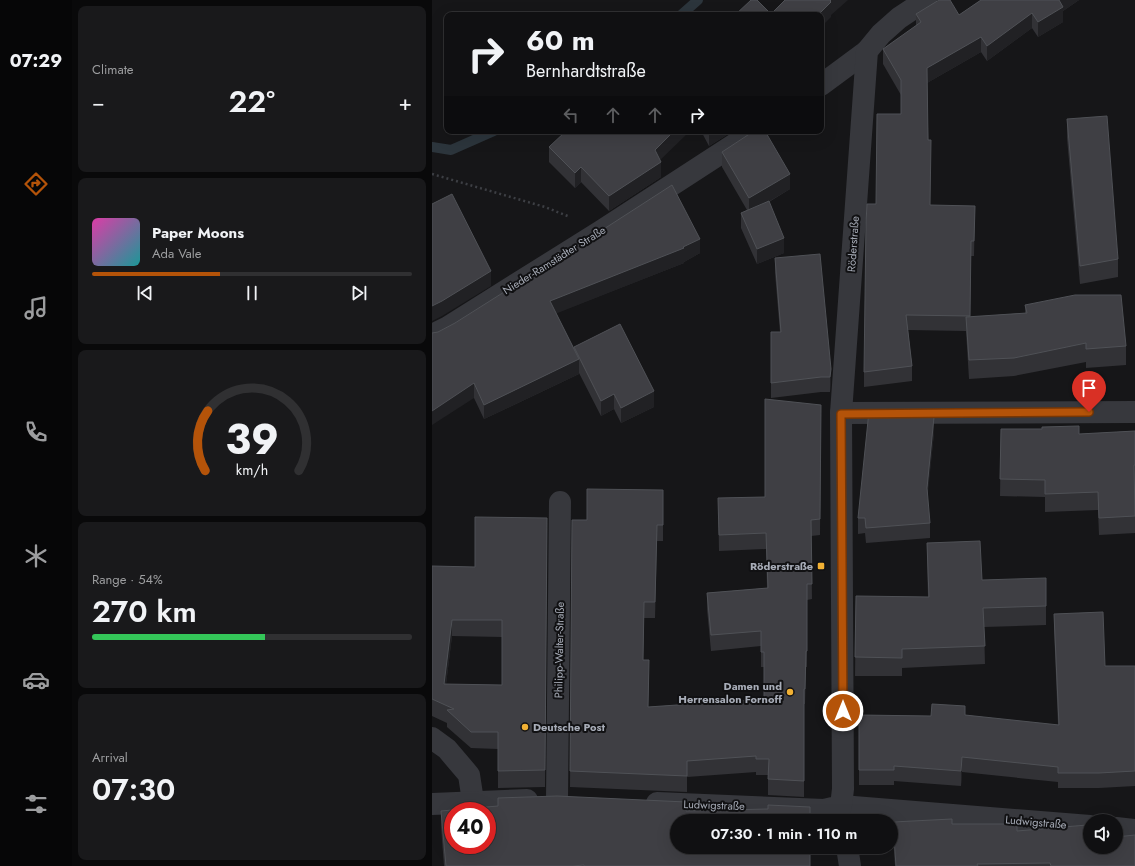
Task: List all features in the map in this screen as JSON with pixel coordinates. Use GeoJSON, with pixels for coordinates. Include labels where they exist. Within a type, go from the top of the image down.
{"type":"FeatureCollection","features":[{"type":"Feature","properties":{"kind":"street"},"geometry":{"type":"LineString","coordinates":[[824,83],[868,51],[881,34],[899,18],[926,0]]}},
{"type":"Feature","properties":{"kind":"street","name":"Röderstraße"},"geometry":{"type":"LineString","coordinates":[[842,813],[841,414],[868,51]]}},
{"type":"Feature","properties":{"kind":"street","name":"Nieder-Ramstädter Straße"},"geometry":{"type":"LineString","coordinates":[[432,335],[448,327],[601,231],[750,134]]}},
{"type":"Feature","properties":{"kind":"street"},"geometry":{"type":"LineString","coordinates":[[841,414],[1135,412]]}},
{"type":"Feature","properties":{"kind":"street","name":"Philipp-Walter-Straße"},"geometry":{"type":"LineString","coordinates":[[473,801],[565,799],[560,502]]}},
{"type":"Feature","properties":{"kind":"street"},"geometry":{"type":"LineString","coordinates":[[432,738],[447,749],[469,775],[473,801],[432,804]]}},
{"type":"Feature","properties":{"kind":"street","name":"Ludwigstraße"},"geometry":{"type":"LineString","coordinates":[[636,802],[824,810],[842,813],[1083,826]]}},
{"type":"Feature","properties":{"kind":"street"},"geometry":{"type":"LineString","coordinates":[[1123,829],[1135,830]]}},
{"type":"Feature","properties":{"kind":"street"},"geometry":{"type":"LineString","coordinates":[[848,854],[850,866]]}},
{"type":"Feature","properties":{"kind":"path"},"geometry":{"type":"LineString","coordinates":[[432,174],[545,206],[601,231]]}},
{"type":"Feature","properties":{"kind":"building"},"geometry":{"type":"Polygon","coordinates":[[[751,0],[757,0],[769,12],[738,12],[751,0]]]}},
{"type":"Feature","properties":{"kind":"building"},"geometry":{"type":"Polygon","coordinates":[[[785,0],[831,0],[831,2],[821,12],[773,12],[785,0]]]}},
{"type":"Feature","properties":{"kind":"building"},"geometry":{"type":"Polygon","coordinates":[[[939,0],[950,0],[959,15],[981,0],[1059,0],[1063,7],[1038,22],[1032,13],[987,46],[981,37],[927,68],[928,140],[931,140],[930,205],[975,206],[974,241],[971,241],[970,316],[906,315],[912,366],[864,372],[866,223],[867,204],[876,204],[877,114],[901,114],[901,80],[883,49],[921,22],[916,14],[939,0]]]}},
{"type":"Feature","properties":{"kind":"building"},"geometry":{"type":"Polygon","coordinates":[[[1107,116],[1118,259],[1080,266],[1067,119],[1107,116]]]}},
{"type":"Feature","properties":{"kind":"building"},"geometry":{"type":"Polygon","coordinates":[[[563,134],[671,134],[655,150],[661,162],[609,196],[581,167],[575,173],[549,147],[563,134]]]}},
{"type":"Feature","properties":{"kind":"building"},"geometry":{"type":"Polygon","coordinates":[[[749,134],[767,134],[790,174],[749,198],[722,152],[749,134]]]}},
{"type":"Feature","properties":{"kind":"building"},"geometry":{"type":"Polygon","coordinates":[[[672,185],[700,239],[683,247],[684,248],[550,301],[579,359],[484,405],[474,383],[432,411],[432,333],[438,332],[455,323],[588,239],[594,237],[593,236],[672,185]]]}},
{"type":"Feature","properties":{"kind":"building"},"geometry":{"type":"Polygon","coordinates":[[[452,194],[491,271],[432,306],[432,204],[452,194]]]}},
{"type":"Feature","properties":{"kind":"building"},"geometry":{"type":"Polygon","coordinates":[[[769,201],[784,238],[757,249],[741,213],[769,201]]]}},
{"type":"Feature","properties":{"kind":"building"},"geometry":{"type":"Polygon","coordinates":[[[820,254],[831,369],[830,377],[771,383],[771,332],[781,332],[775,258],[820,254]]]}},
{"type":"Feature","properties":{"kind":"building"},"geometry":{"type":"Polygon","coordinates":[[[1075,295],[1121,295],[1126,346],[1086,349],[1086,343],[1014,358],[969,360],[966,317],[1027,313],[1025,305],[1075,295]]]}},
{"type":"Feature","properties":{"kind":"building"},"geometry":{"type":"Polygon","coordinates":[[[620,324],[654,391],[621,408],[614,394],[601,401],[574,347],[620,324]]]}},
{"type":"Feature","properties":{"kind":"building"},"geometry":{"type":"Polygon","coordinates":[[[765,399],[821,405],[820,519],[811,520],[812,584],[807,584],[807,651],[804,689],[804,781],[768,779],[769,759],[756,759],[756,756],[687,761],[687,776],[570,771],[572,520],[587,520],[587,489],[663,490],[663,525],[657,525],[655,602],[644,602],[643,660],[649,660],[648,707],[764,699],[764,652],[761,652],[761,631],[711,635],[707,593],[768,588],[766,533],[719,535],[718,498],[765,497],[765,399]]]}},
{"type":"Feature","properties":{"kind":"building"},"geometry":{"type":"Polygon","coordinates":[[[869,411],[934,417],[927,488],[930,523],[866,528],[865,518],[858,518],[869,411]]]}},
{"type":"Feature","properties":{"kind":"building"},"geometry":{"type":"Polygon","coordinates":[[[1079,426],[1079,434],[1135,431],[1135,516],[1099,518],[1098,492],[1045,494],[1045,480],[1000,479],[1001,429],[1042,429],[1042,427],[1079,426]]]}},
{"type":"Feature","properties":{"kind":"building"},"geometry":{"type":"Polygon","coordinates":[[[475,517],[547,518],[545,770],[498,771],[498,732],[471,732],[447,710],[454,709],[432,699],[432,566],[475,567],[475,517]],[[452,620],[444,684],[502,685],[502,620],[452,620]]]}},
{"type":"Feature","properties":{"kind":"building"},"geometry":{"type":"Polygon","coordinates":[[[980,541],[982,580],[1046,578],[1046,606],[983,608],[985,646],[902,649],[902,658],[855,657],[856,596],[929,597],[927,543],[980,541]]]}},
{"type":"Feature","properties":{"kind":"building"},"geometry":{"type":"Polygon","coordinates":[[[1103,612],[1105,666],[1135,666],[1135,771],[1058,773],[1058,767],[962,757],[961,771],[894,766],[894,770],[859,770],[859,715],[931,716],[932,704],[965,706],[965,715],[1059,725],[1054,614],[1103,612]]]}},
{"type":"Feature","properties":{"kind":"building"},"geometry":{"type":"Polygon","coordinates":[[[557,796],[686,802],[686,811],[768,809],[768,805],[810,807],[810,814],[670,814],[670,854],[810,854],[810,866],[446,866],[445,854],[496,854],[496,806],[498,806],[498,798],[557,796]]]}},
{"type":"Feature","properties":{"kind":"building"},"geometry":{"type":"Polygon","coordinates":[[[441,811],[444,811],[444,844],[441,811]]]}},
{"type":"Feature","properties":{"kind":"building"},"geometry":{"type":"Polygon","coordinates":[[[952,819],[952,824],[1017,824],[1017,831],[1083,825],[1083,854],[1123,854],[1123,836],[1135,835],[1135,866],[1051,866],[1050,863],[977,864],[978,866],[896,866],[895,854],[898,854],[898,822],[952,819]]]}},
{"type":"Feature","properties":{"kind":"waterway"},"geometry":{"type":"LineString","coordinates":[[684,12],[698,0]]}},
{"type":"Feature","properties":{"kind":"waterway"},"geometry":{"type":"LineString","coordinates":[[432,147],[451,150],[487,134]]}},
{"type":"Feature","properties":{"kind":"place","name":"Röderstraße"},"geometry":{"type":"Point","coordinates":[821,566]}},
{"type":"Feature","properties":{"kind":"place","name":"Damen und Herrensalon Fornoff"},"geometry":{"type":"Point","coordinates":[790,692]}},
{"type":"Feature","properties":{"kind":"place","name":"Deutsche Post"},"geometry":{"type":"Point","coordinates":[525,727]}},
{"type":"Feature","properties":{"kind":"route"},"geometry":{"type":"LineString","coordinates":[[843,711],[841,414],[1089,412]]}}]}
